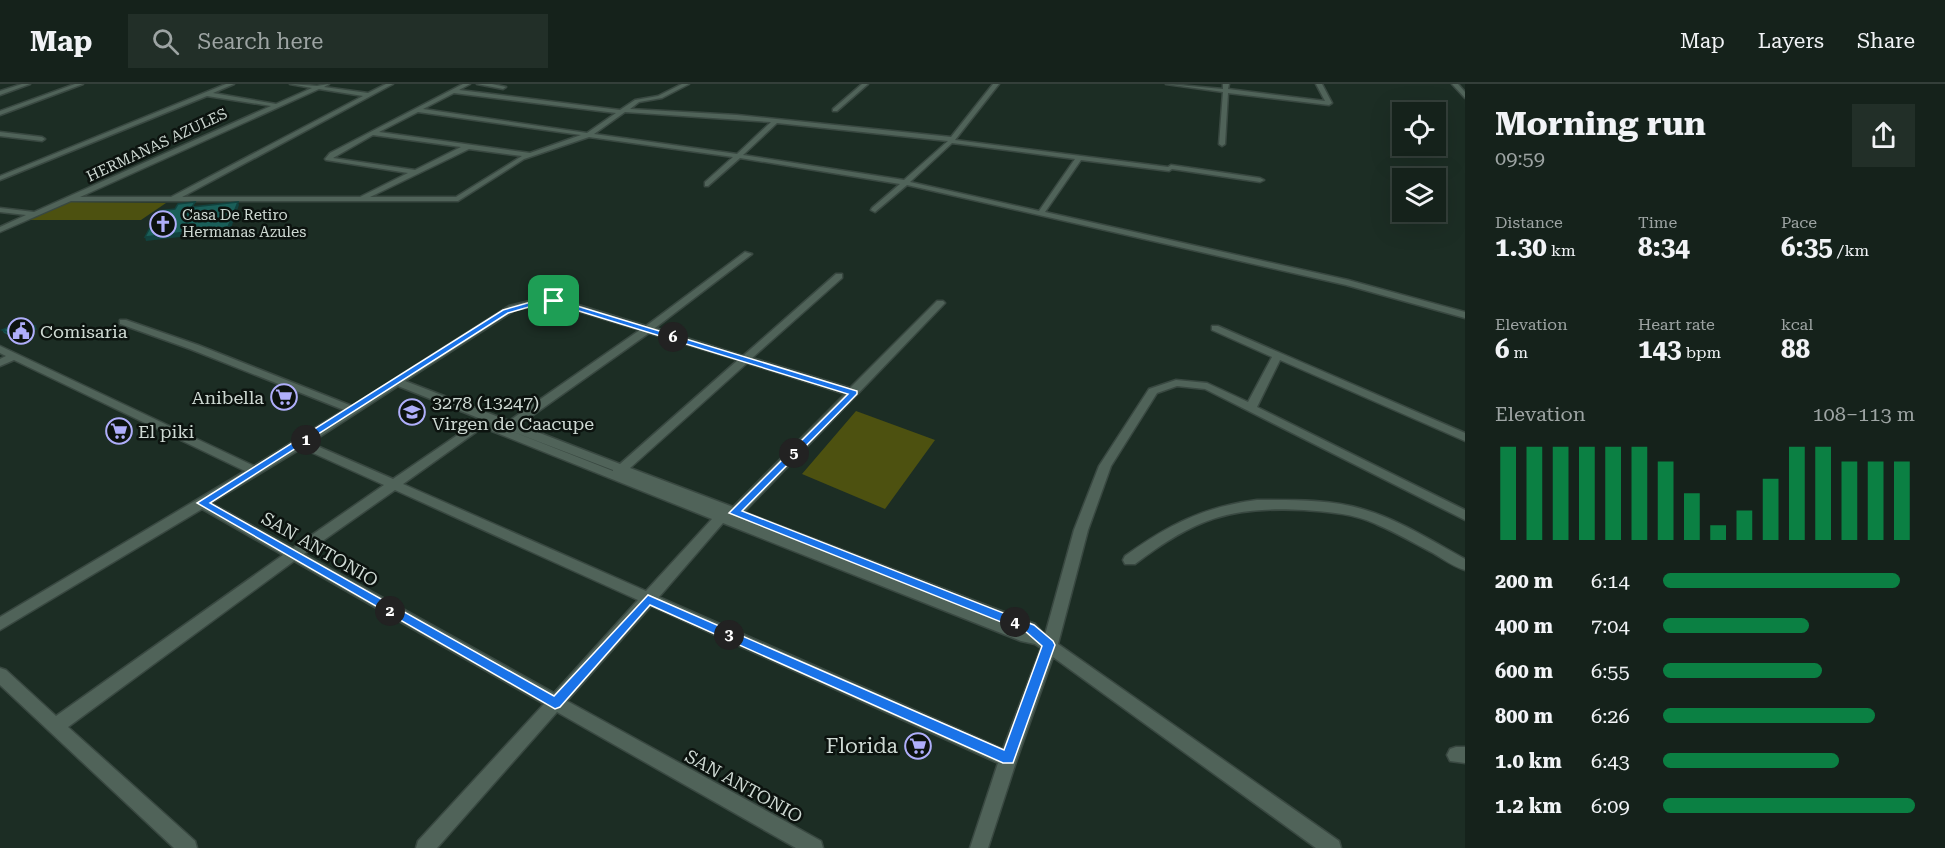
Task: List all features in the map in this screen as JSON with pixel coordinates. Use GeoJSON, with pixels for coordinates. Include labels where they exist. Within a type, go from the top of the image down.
{"type":"FeatureCollection","features":[{"type":"Feature","properties":{"kind":"street"},"geometry":{"type":"LineString","coordinates":[[0,93],[27,84]]}},
{"type":"Feature","properties":{"kind":"street"},"geometry":{"type":"LineString","coordinates":[[0,114],[80,84]]}},
{"type":"Feature","properties":{"kind":"street"},"geometry":{"type":"LineString","coordinates":[[0,178],[231,84]]}},
{"type":"Feature","properties":{"kind":"street"},"geometry":{"type":"LineString","coordinates":[[293,84],[368,95]]}},
{"type":"Feature","properties":{"kind":"street","name":"HERMANAS AZULES"},"geometry":{"type":"LineString","coordinates":[[0,230],[274,105],[326,84]]}},
{"type":"Feature","properties":{"kind":"street"},"geometry":{"type":"LineString","coordinates":[[171,200],[390,84]]}},
{"type":"Feature","properties":{"kind":"street"},"geometry":{"type":"LineString","coordinates":[[416,172],[328,159],[372,133],[467,84]]}},
{"type":"Feature","properties":{"kind":"street"},"geometry":{"type":"LineString","coordinates":[[480,84],[503,87]]}},
{"type":"Feature","properties":{"kind":"street"},"geometry":{"type":"LineString","coordinates":[[72,199],[458,199],[529,155],[586,136],[637,101],[660,97],[686,84]]}},
{"type":"Feature","properties":{"kind":"street"},"geometry":{"type":"LineString","coordinates":[[835,110],[865,84]]}},
{"type":"Feature","properties":{"kind":"street"},"geometry":{"type":"LineString","coordinates":[[875,210],[907,183],[951,140],[996,84]]}},
{"type":"Feature","properties":{"kind":"street"},"geometry":{"type":"LineString","coordinates":[[1171,84],[1226,87],[1329,103],[1319,84]]}},
{"type":"Feature","properties":{"kind":"street"},"geometry":{"type":"LineString","coordinates":[[1455,84],[1465,96]]}},
{"type":"Feature","properties":{"kind":"street"},"geometry":{"type":"LineString","coordinates":[[1222,144],[1226,87]]}},
{"type":"Feature","properties":{"kind":"street"},"geometry":{"type":"LineString","coordinates":[[454,91],[622,111],[776,121],[951,140],[1260,180]]}},
{"type":"Feature","properties":{"kind":"street"},"geometry":{"type":"LineString","coordinates":[[207,94],[274,105]]}},
{"type":"Feature","properties":{"kind":"street"},"geometry":{"type":"LineString","coordinates":[[0,108],[13,109]]}},
{"type":"Feature","properties":{"kind":"street"},"geometry":{"type":"LineString","coordinates":[[417,110],[907,183],[1348,283],[1465,315]]}},
{"type":"Feature","properties":{"kind":"street"},"geometry":{"type":"LineString","coordinates":[[708,184],[776,121]]}},
{"type":"Feature","properties":{"kind":"street"},"geometry":{"type":"LineString","coordinates":[[372,133],[529,155]]}},
{"type":"Feature","properties":{"kind":"street"},"geometry":{"type":"LineString","coordinates":[[0,134],[42,139]]}},
{"type":"Feature","properties":{"kind":"street"},"geometry":{"type":"LineString","coordinates":[[360,199],[468,147]]}},
{"type":"Feature","properties":{"kind":"street"},"geometry":{"type":"LineString","coordinates":[[1041,213],[1079,158]]}},
{"type":"Feature","properties":{"kind":"street"},"geometry":{"type":"LineString","coordinates":[[0,210],[35,214]]}},
{"type":"Feature","properties":{"kind":"street"},"geometry":{"type":"LineString","coordinates":[[57,726],[393,485],[500,424],[648,329],[748,254]]}},
{"type":"Feature","properties":{"kind":"street"},"geometry":{"type":"LineString","coordinates":[[618,472],[839,276]]}},
{"type":"Feature","properties":{"kind":"street"},"geometry":{"type":"LineString","coordinates":[[0,624],[301,443],[505,311],[538,302],[559,302],[854,393]]}},
{"type":"Feature","properties":{"kind":"street"},"geometry":{"type":"LineString","coordinates":[[425,848],[648,599],[728,515],[854,393],[940,303]]}},
{"type":"Feature","properties":{"kind":"street"},"geometry":{"type":"LineString","coordinates":[[123,322],[194,347],[352,410]]}},
{"type":"Feature","properties":{"kind":"street"},"geometry":{"type":"LineString","coordinates":[[1215,328],[1465,437]]}},
{"type":"Feature","properties":{"kind":"street"},"geometry":{"type":"LineString","coordinates":[[0,349],[255,471]]}},
{"type":"Feature","properties":{"kind":"street"},"geometry":{"type":"LineString","coordinates":[[1251,407],[1278,355]]}},
{"type":"Feature","properties":{"kind":"street"},"geometry":{"type":"LineString","coordinates":[[0,363],[13,356]]}},
{"type":"Feature","properties":{"kind":"street"},"geometry":{"type":"LineString","coordinates":[[397,382],[1045,644],[1332,848]]}},
{"type":"Feature","properties":{"kind":"street"},"geometry":{"type":"LineString","coordinates":[[979,848],[1081,530],[1105,466],[1150,395],[1176,382],[1194,383],[1219,391],[1465,515]]}},
{"type":"Feature","properties":{"kind":"street"},"geometry":{"type":"LineString","coordinates":[[301,443],[1008,759]]}},
{"type":"Feature","properties":{"kind":"street","name":"SAN ANTONIO"},"geometry":{"type":"LineString","coordinates":[[202,503],[291,556],[814,848]]}},
{"type":"Feature","properties":{"kind":"street"},"geometry":{"type":"LineString","coordinates":[[1131,560],[1174,529],[1217,511],[1242,504],[1275,503],[1364,514],[1465,565]]}},
{"type":"Feature","properties":{"kind":"street"},"geometry":{"type":"LineString","coordinates":[[0,675],[188,848]]}},
{"type":"Feature","properties":{"kind":"shaded area"},"geometry":{"type":"Polygon","coordinates":[[[70,202],[166,203],[141,220],[28,220],[70,202]]]}},
{"type":"Feature","properties":{"kind":"shaded area"},"geometry":{"type":"Polygon","coordinates":[[[856,411],[935,440],[885,509],[802,474],[856,411]]]}},
{"type":"Feature","properties":{"kind":"building"},"geometry":{"type":"Polygon","coordinates":[[[195,202],[192,207],[238,202],[228,227],[145,237],[159,211],[175,209],[178,204],[195,202]]]}},
{"type":"Feature","properties":{"kind":"building"},"geometry":{"type":"Polygon","coordinates":[[[23,321],[35,326],[14,335],[2,330],[23,321]]]}},
{"type":"Feature","properties":{"kind":"place","name":"Casa De Retiro Hermanas Azules"},"geometry":{"type":"Point","coordinates":[163,224]}},
{"type":"Feature","properties":{"kind":"place","name":"Comisaria"},"geometry":{"type":"Point","coordinates":[21,331]}},
{"type":"Feature","properties":{"kind":"place","name":"Anibella"},"geometry":{"type":"Point","coordinates":[284,397]}},
{"type":"Feature","properties":{"kind":"place","name":"3278 (13247) Virgen de Caacupe"},"geometry":{"type":"Point","coordinates":[412,412]}},
{"type":"Feature","properties":{"kind":"place","name":"El piki"},"geometry":{"type":"Point","coordinates":[119,431]}},
{"type":"Feature","properties":{"kind":"place","name":"Florida"},"geometry":{"type":"Point","coordinates":[918,746]}},
{"type":"Feature","properties":{"kind":"route"},"geometry":{"type":"LineString","coordinates":[[554,301],[854,393],[734,513],[1030,628],[1038,638],[1049,645],[1008,759],[648,599],[555,703],[291,556],[202,503],[301,443],[505,311],[538,302],[554,301]]}}]}
